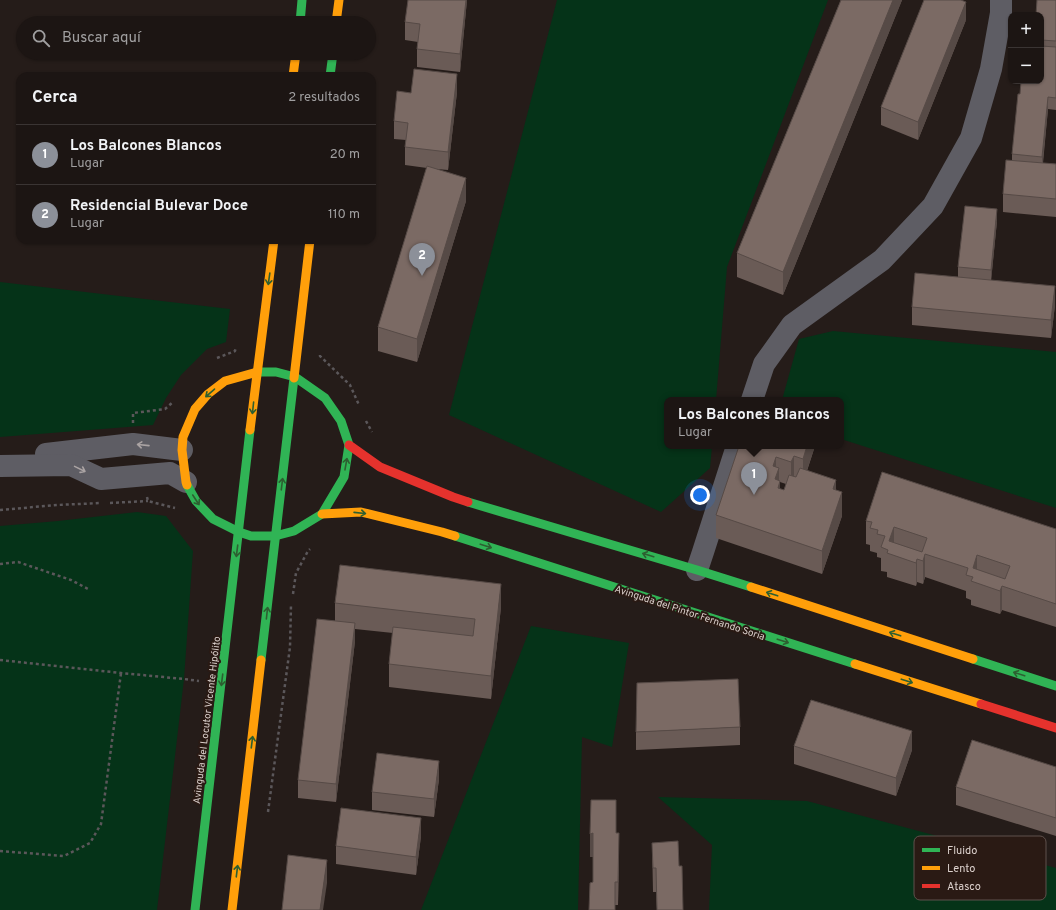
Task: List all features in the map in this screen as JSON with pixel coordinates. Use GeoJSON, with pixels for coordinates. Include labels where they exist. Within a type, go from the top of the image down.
{"type":"FeatureCollection","features":[{"type":"Feature","properties":{"kind":"street"},"geometry":{"type":"LineString","coordinates":[[301,16],[302,0]]}},
{"type":"Feature","properties":{"kind":"street"},"geometry":{"type":"LineString","coordinates":[[337,16],[339,0]]}},
{"type":"Feature","properties":{"kind":"street"},"geometry":{"type":"LineString","coordinates":[[753,397],[764,364],[792,325],[882,260],[933,206],[971,138],[991,69],[1001,13],[1001,0]]}},
{"type":"Feature","properties":{"kind":"street"},"geometry":{"type":"LineString","coordinates":[[294,72],[295,60]]}},
{"type":"Feature","properties":{"kind":"street"},"geometry":{"type":"LineString","coordinates":[[331,72],[332,60]]}},
{"type":"Feature","properties":{"kind":"street","name":"Avinguda del Locutor Vicente Hipólito"},"geometry":{"type":"LineString","coordinates":[[195,910],[257,372],[273,244]]}},
{"type":"Feature","properties":{"kind":"street"},"geometry":{"type":"LineString","coordinates":[[232,910],[310,244]]}},
{"type":"Feature","properties":{"kind":"street"},"geometry":{"type":"LineString","coordinates":[[257,372],[276,372],[295,377],[325,398],[341,421],[349,445],[344,477],[322,514],[294,531],[275,536],[251,536],[239,532],[213,519],[196,501],[186,482],[182,450],[184,437],[195,409],[208,394],[225,381],[257,372]]}},
{"type":"Feature","properties":{"kind":"street"},"geometry":{"type":"LineString","coordinates":[[0,458],[133,444],[182,450]]}},
{"type":"Feature","properties":{"kind":"street"},"geometry":{"type":"LineString","coordinates":[[349,445],[380,467],[453,497],[697,570],[1056,686]]}},
{"type":"Feature","properties":{"kind":"street"},"geometry":{"type":"LineString","coordinates":[[697,570],[736,449]]}},
{"type":"Feature","properties":{"kind":"street"},"geometry":{"type":"LineString","coordinates":[[0,466],[71,465],[101,479],[170,473],[186,482]]}},
{"type":"Feature","properties":{"kind":"street","name":"Avinguda del Pintor Fernando Soria"},"geometry":{"type":"LineString","coordinates":[[322,514],[361,512],[442,532],[1056,728]]}},
{"type":"Feature","properties":{"kind":"path"},"geometry":{"type":"LineString","coordinates":[[215,359],[235,351],[238,344]]}},
{"type":"Feature","properties":{"kind":"path"},"geometry":{"type":"LineString","coordinates":[[320,349],[320,356],[350,385],[362,410]]}},
{"type":"Feature","properties":{"kind":"path"},"geometry":{"type":"LineString","coordinates":[[133,444],[132,413],[165,409],[175,401]]}},
{"type":"Feature","properties":{"kind":"path"},"geometry":{"type":"LineString","coordinates":[[364,417],[374,437]]}},
{"type":"Feature","properties":{"kind":"path"},"geometry":{"type":"LineString","coordinates":[[136,476],[148,501]]}},
{"type":"Feature","properties":{"kind":"path"},"geometry":{"type":"LineString","coordinates":[[0,510],[57,505],[148,501],[176,508]]}},
{"type":"Feature","properties":{"kind":"path"},"geometry":{"type":"LineString","coordinates":[[293,595],[296,573],[308,551],[313,546]]}},
{"type":"Feature","properties":{"kind":"path"},"geometry":{"type":"LineString","coordinates":[[0,564],[18,562],[71,580],[90,590]]}},
{"type":"Feature","properties":{"kind":"path"},"geometry":{"type":"LineString","coordinates":[[267,819],[290,647],[292,603]]}},
{"type":"Feature","properties":{"kind":"path"},"geometry":{"type":"LineString","coordinates":[[0,660],[201,682],[202,675]]}},
{"type":"Feature","properties":{"kind":"path"},"geometry":{"type":"LineString","coordinates":[[0,851],[64,856],[90,843],[101,824],[120,673]]}},
{"type":"Feature","properties":{"kind":"green space"},"geometry":{"type":"Polygon","coordinates":[[[557,0],[828,0],[727,267],[716,397],[664,397],[664,449],[712,449],[710,468],[661,512],[449,415],[557,0]]]}},
{"type":"Feature","properties":{"kind":"green space"},"geometry":{"type":"Polygon","coordinates":[[[0,282],[230,309],[226,342],[207,349],[181,375],[166,398],[153,425],[0,437],[0,282]]]}},
{"type":"Feature","properties":{"kind":"green space"},"geometry":{"type":"Polygon","coordinates":[[[833,331],[1056,352],[1056,508],[844,440],[844,397],[783,397],[799,339],[833,331]]]}},
{"type":"Feature","properties":{"kind":"green space"},"geometry":{"type":"Polygon","coordinates":[[[137,512],[166,516],[193,551],[184,679],[157,910],[0,910],[0,526],[137,512]]]}},
{"type":"Feature","properties":{"kind":"green space"},"geometry":{"type":"Polygon","coordinates":[[[531,626],[629,643],[612,747],[582,737],[578,910],[421,910],[531,626]]]}},
{"type":"Feature","properties":{"kind":"green space"},"geometry":{"type":"Polygon","coordinates":[[[658,797],[807,801],[937,836],[914,836],[914,900],[1046,900],[1046,865],[1056,868],[1056,910],[709,910],[712,845],[658,797]]]}},
{"type":"Feature","properties":{"kind":"building"},"geometry":{"type":"Polygon","coordinates":[[[408,0],[466,0],[460,54],[417,49],[420,24],[405,22],[408,0]]]}},
{"type":"Feature","properties":{"kind":"building"},"geometry":{"type":"Polygon","coordinates":[[[841,0],[893,0],[783,272],[737,253],[841,0]]]}},
{"type":"Feature","properties":{"kind":"building"},"geometry":{"type":"Polygon","coordinates":[[[924,0],[961,0],[966,2],[918,122],[881,107],[924,0]]]}},
{"type":"Feature","properties":{"kind":"building"},"geometry":{"type":"Polygon","coordinates":[[[1037,0],[1056,0],[1056,41],[1044,40],[1044,12],[1036,12],[1037,0]]]}},
{"type":"Feature","properties":{"kind":"building"},"geometry":{"type":"Polygon","coordinates":[[[1044,46],[1056,47],[1056,98],[1048,97],[1042,157],[1012,154],[1018,94],[1020,94],[1021,84],[1044,84],[1044,46]]]}},
{"type":"Feature","properties":{"kind":"building"},"geometry":{"type":"Polygon","coordinates":[[[414,69],[457,74],[448,152],[405,147],[408,123],[394,121],[397,91],[411,93],[414,69]]]}},
{"type":"Feature","properties":{"kind":"building"},"geometry":{"type":"Polygon","coordinates":[[[1006,160],[1056,164],[1056,199],[1003,194],[1006,160]]]}},
{"type":"Feature","properties":{"kind":"building"},"geometry":{"type":"Polygon","coordinates":[[[427,166],[466,178],[417,339],[378,327],[427,166]]]}},
{"type":"Feature","properties":{"kind":"building"},"geometry":{"type":"Polygon","coordinates":[[[965,206],[997,209],[991,270],[958,267],[965,206]]]}},
{"type":"Feature","properties":{"kind":"building"},"geometry":{"type":"Polygon","coordinates":[[[915,273],[1055,286],[1051,320],[912,307],[915,273]]]}},
{"type":"Feature","properties":{"kind":"building"},"geometry":{"type":"Polygon","coordinates":[[[738,449],[806,449],[803,459],[794,456],[791,462],[776,457],[773,466],[779,468],[775,479],[780,481],[778,488],[784,490],[789,475],[796,477],[800,468],[836,480],[833,489],[842,492],[822,551],[716,515],[738,449]]]}},
{"type":"Feature","properties":{"kind":"building"},"geometry":{"type":"Polygon","coordinates":[[[882,472],[1056,529],[1056,604],[1002,586],[1000,591],[971,581],[973,577],[966,575],[968,568],[925,554],[923,561],[917,559],[916,563],[887,553],[888,550],[881,547],[885,536],[877,534],[878,530],[870,528],[872,522],[866,521],[882,472]],[[894,527],[889,541],[922,552],[927,538],[894,527]],[[977,555],[973,568],[1005,579],[1010,566],[977,555]]]}},
{"type":"Feature","properties":{"kind":"building"},"geometry":{"type":"Polygon","coordinates":[[[340,565],[501,584],[491,676],[389,664],[393,627],[473,636],[475,619],[335,603],[340,565]]]}},
{"type":"Feature","properties":{"kind":"building"},"geometry":{"type":"Polygon","coordinates":[[[317,619],[355,623],[336,784],[298,780],[317,619]]]}},
{"type":"Feature","properties":{"kind":"building"},"geometry":{"type":"Polygon","coordinates":[[[738,679],[740,727],[636,732],[637,683],[738,679]]]}},
{"type":"Feature","properties":{"kind":"building"},"geometry":{"type":"Polygon","coordinates":[[[811,700],[912,731],[896,778],[794,746],[811,700]]]}},
{"type":"Feature","properties":{"kind":"building"},"geometry":{"type":"Polygon","coordinates":[[[972,740],[1056,767],[1056,818],[956,787],[972,740]]]}},
{"type":"Feature","properties":{"kind":"building"},"geometry":{"type":"Polygon","coordinates":[[[377,753],[439,761],[434,799],[372,792],[377,753]]]}},
{"type":"Feature","properties":{"kind":"building"},"geometry":{"type":"Polygon","coordinates":[[[591,800],[616,800],[616,833],[619,833],[618,882],[615,882],[615,910],[589,910],[590,883],[593,882],[593,833],[590,834],[591,800]]]}},
{"type":"Feature","properties":{"kind":"building"},"geometry":{"type":"Polygon","coordinates":[[[341,808],[421,818],[416,857],[336,846],[341,808]]]}},
{"type":"Feature","properties":{"kind":"building"},"geometry":{"type":"Polygon","coordinates":[[[678,841],[679,866],[682,866],[683,910],[657,910],[656,868],[653,868],[652,843],[678,841]]]}},
{"type":"Feature","properties":{"kind":"building"},"geometry":{"type":"Polygon","coordinates":[[[288,855],[327,860],[320,910],[282,910],[288,855]]]}},
{"type":"Feature","properties":{"kind":"traffic: fast"},"geometry":{"type":"LineString","coordinates":[[301,16],[302,0]]}},
{"type":"Feature","properties":{"kind":"traffic: fast"},"geometry":{"type":"LineString","coordinates":[[331,72],[332,60]]}},
{"type":"Feature","properties":{"kind":"traffic: fast"},"geometry":{"type":"LineString","coordinates":[[187,485],[196,501],[213,519],[239,532],[251,536],[275,536],[294,531],[322,514],[344,477],[349,445],[341,421],[325,398],[295,377],[276,372],[257,372]]}},
{"type":"Feature","properties":{"kind":"traffic: fast"},"geometry":{"type":"LineString","coordinates":[[261,660],[294,378]]}},
{"type":"Feature","properties":{"kind":"traffic: fast"},"geometry":{"type":"LineString","coordinates":[[195,910],[250,430]]}},
{"type":"Feature","properties":{"kind":"traffic: fast"},"geometry":{"type":"LineString","coordinates":[[468,502],[751,587]]}},
{"type":"Feature","properties":{"kind":"traffic: fast"},"geometry":{"type":"LineString","coordinates":[[455,536],[855,664]]}},
{"type":"Feature","properties":{"kind":"traffic: fast"},"geometry":{"type":"LineString","coordinates":[[973,659],[1056,686]]}},
{"type":"Feature","properties":{"kind":"traffic: slow"},"geometry":{"type":"LineString","coordinates":[[337,16],[339,0]]}},
{"type":"Feature","properties":{"kind":"traffic: slow"},"geometry":{"type":"LineString","coordinates":[[294,72],[295,60]]}},
{"type":"Feature","properties":{"kind":"traffic: slow"},"geometry":{"type":"LineString","coordinates":[[250,430],[273,244]]}},
{"type":"Feature","properties":{"kind":"traffic: slow"},"geometry":{"type":"LineString","coordinates":[[294,378],[310,244]]}},
{"type":"Feature","properties":{"kind":"traffic: slow"},"geometry":{"type":"LineString","coordinates":[[187,485],[182,450],[183,437],[195,409],[208,394],[225,381],[257,372]]}},
{"type":"Feature","properties":{"kind":"traffic: slow"},"geometry":{"type":"LineString","coordinates":[[322,514],[361,512],[455,536]]}},
{"type":"Feature","properties":{"kind":"traffic: slow"},"geometry":{"type":"LineString","coordinates":[[751,587],[973,659]]}},
{"type":"Feature","properties":{"kind":"traffic: slow"},"geometry":{"type":"LineString","coordinates":[[232,910],[261,660]]}},
{"type":"Feature","properties":{"kind":"traffic: slow"},"geometry":{"type":"LineString","coordinates":[[855,664],[981,704]]}},
{"type":"Feature","properties":{"kind":"traffic: jam"},"geometry":{"type":"LineString","coordinates":[[349,445],[380,467],[468,502]]}},
{"type":"Feature","properties":{"kind":"traffic: jam"},"geometry":{"type":"LineString","coordinates":[[981,704],[1056,728]]}},
{"type":"Feature","properties":{"kind":"place","name":"Residencial Bulevar Doce"},"geometry":{"type":"Point","coordinates":[422,276]}},
{"type":"Feature","properties":{"kind":"place","name":"Los Balcones Blancos"},"geometry":{"type":"Point","coordinates":[754,495]}}]}
